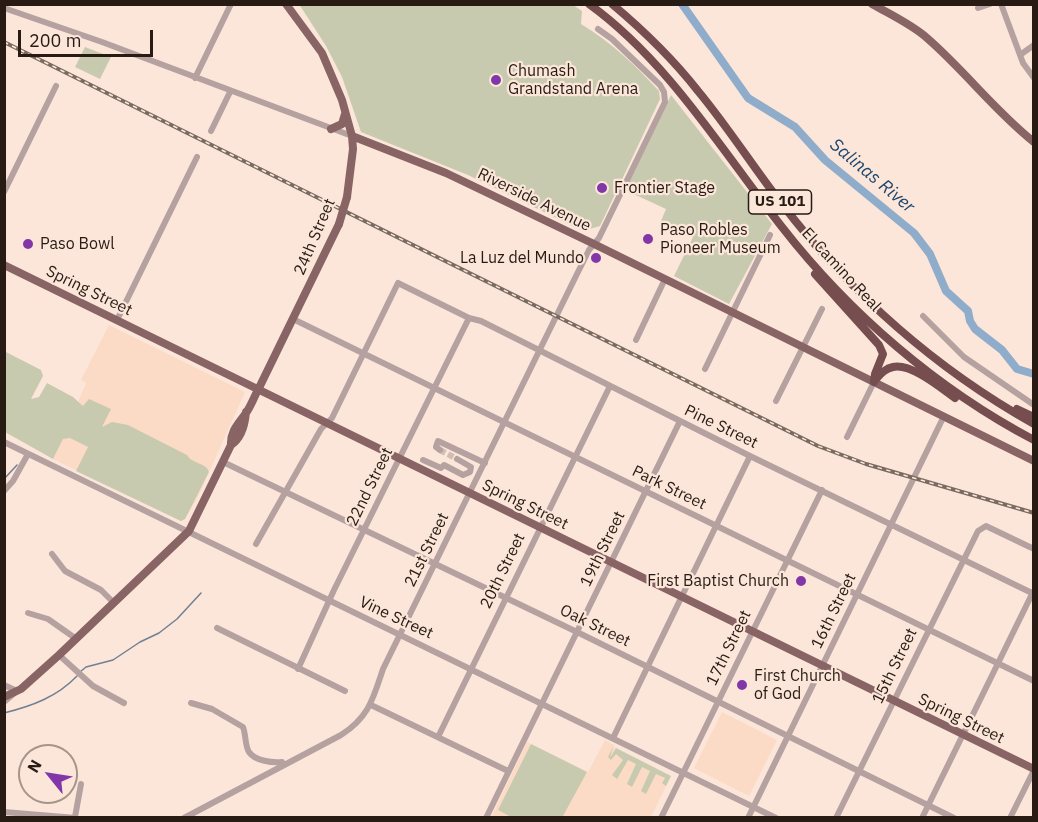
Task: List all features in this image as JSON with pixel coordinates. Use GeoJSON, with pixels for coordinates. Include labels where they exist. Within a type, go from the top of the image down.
{"type":"FeatureCollection","features":[{"type":"Feature","properties":{"kind":"highway","name":"El Camino Real"},"geometry":{"type":"LineString","coordinates":[[589,4],[664,73],[708,127],[758,197],[815,266],[882,333],[947,385],[1011,428],[1034,440]]}},
{"type":"Feature","properties":{"kind":"highway","name":"El Camino Real"},"geometry":{"type":"LineString","coordinates":[[612,4],[640,28],[697,89],[782,205],[838,270],[877,309],[913,342],[966,382],[1034,424]]}},
{"type":"Feature","properties":{"kind":"highway"},"geometry":{"type":"LineString","coordinates":[[758,197],[760,205],[796,252],[879,345],[883,354],[874,382]]}},
{"type":"Feature","properties":{"kind":"highway"},"geometry":{"type":"LineString","coordinates":[[874,382],[889,369],[906,368],[991,421],[1011,428]]}},
{"type":"Feature","properties":{"kind":"highway"},"geometry":{"type":"LineString","coordinates":[[966,382],[1034,417]]}},
{"type":"Feature","properties":{"kind":"main road","name":"24th Street"},"geometry":{"type":"LineString","coordinates":[[4,697],[17,691],[58,655],[189,531],[231,445],[237,441],[245,425],[246,412],[339,224],[347,197],[353,162],[352,136],[333,75],[322,53],[286,4]]}},
{"type":"Feature","properties":{"kind":"main road"},"geometry":{"type":"LineString","coordinates":[[872,4],[926,37],[1004,117],[1034,142]]}},
{"type":"Feature","properties":{"kind":"main road"},"geometry":{"type":"LineString","coordinates":[[331,129],[342,124],[346,113]]}},
{"type":"Feature","properties":{"kind":"main road","name":"Riverside Avenue"},"geometry":{"type":"LineString","coordinates":[[352,136],[446,173],[1034,461]]}},
{"type":"Feature","properties":{"kind":"main road","name":"Spring Street"},"geometry":{"type":"LineString","coordinates":[[4,265],[1034,769]]}},
{"type":"Feature","properties":{"kind":"street"},"geometry":{"type":"LineString","coordinates":[[195,78],[231,4]]}},
{"type":"Feature","properties":{"kind":"street"},"geometry":{"type":"LineString","coordinates":[[978,8],[990,4]]}},
{"type":"Feature","properties":{"kind":"street"},"geometry":{"type":"LineString","coordinates":[[1001,4],[1020,55],[1034,78]]}},
{"type":"Feature","properties":{"kind":"street"},"geometry":{"type":"LineString","coordinates":[[19,13],[22,5]]}},
{"type":"Feature","properties":{"kind":"street","name":"Riverside Avenue"},"geometry":{"type":"LineString","coordinates":[[4,8],[352,136]]}},
{"type":"Feature","properties":{"kind":"street","name":"21st Street"},"geometry":{"type":"LineString","coordinates":[[184,818],[349,730],[362,719],[371,705],[383,669],[400,634],[539,351],[609,217],[664,102],[664,92],[660,85],[612,39],[598,29]]}},
{"type":"Feature","properties":{"kind":"street"},"geometry":{"type":"LineString","coordinates":[[1020,55],[1034,45]]}},
{"type":"Feature","properties":{"kind":"street"},"geometry":{"type":"LineString","coordinates":[[4,192],[56,86]]}},
{"type":"Feature","properties":{"kind":"street"},"geometry":{"type":"LineString","coordinates":[[211,131],[230,92]]}},
{"type":"Feature","properties":{"kind":"street"},"geometry":{"type":"LineString","coordinates":[[117,320],[197,157]]}},
{"type":"Feature","properties":{"kind":"street"},"geometry":{"type":"LineString","coordinates":[[705,369],[770,235]]}},
{"type":"Feature","properties":{"kind":"street"},"geometry":{"type":"LineString","coordinates":[[636,340],[665,279]]}},
{"type":"Feature","properties":{"kind":"street","name":"Pine Street"},"geometry":{"type":"LineString","coordinates":[[363,354],[398,283],[469,318],[481,321],[750,456],[1033,592]]}},
{"type":"Feature","properties":{"kind":"street"},"geometry":{"type":"LineString","coordinates":[[776,401],[822,309]]}},
{"type":"Feature","properties":{"kind":"street"},"geometry":{"type":"LineString","coordinates":[[923,316],[964,357],[1034,405]]}},
{"type":"Feature","properties":{"kind":"street","name":"22nd Street"},"geometry":{"type":"LineString","coordinates":[[298,669],[364,529],[469,318]]}},
{"type":"Feature","properties":{"kind":"street","name":"Park Street"},"geometry":{"type":"LineString","coordinates":[[293,319],[1034,681]]}},
{"type":"Feature","properties":{"kind":"street"},"geometry":{"type":"LineString","coordinates":[[256,544],[321,429],[332,418],[363,354]]}},
{"type":"Feature","properties":{"kind":"street"},"geometry":{"type":"LineString","coordinates":[[847,437],[874,382]]}},
{"type":"Feature","properties":{"kind":"street","name":"20th Street"},"geometry":{"type":"LineString","coordinates":[[438,737],[610,386]]}},
{"type":"Feature","properties":{"kind":"street","name":"16th Street"},"geometry":{"type":"LineString","coordinates":[[748,818],[944,416]]}},
{"type":"Feature","properties":{"kind":"street","name":"19th Street"},"geometry":{"type":"LineString","coordinates":[[486,818],[680,421]]}},
{"type":"Feature","properties":{"kind":"street"},"geometry":{"type":"LineString","coordinates":[[440,450],[436,445],[438,441],[485,463]]}},
{"type":"Feature","properties":{"kind":"street","name":"Vine Street"},"geometry":{"type":"LineString","coordinates":[[4,442],[776,818]]}},
{"type":"Feature","properties":{"kind":"street"},"geometry":{"type":"LineString","coordinates":[[4,491],[13,481],[28,453]]}},
{"type":"Feature","properties":{"kind":"street"},"geometry":{"type":"LineString","coordinates":[[613,738],[750,456]]}},
{"type":"Feature","properties":{"kind":"street"},"geometry":{"type":"LineString","coordinates":[[457,459],[471,467],[470,472],[463,474]]}},
{"type":"Feature","properties":{"kind":"street"},"geometry":{"type":"LineString","coordinates":[[423,460],[441,468]]}},
{"type":"Feature","properties":{"kind":"street","name":"Oak Street"},"geometry":{"type":"LineString","coordinates":[[223,462],[577,632],[954,818]]}},
{"type":"Feature","properties":{"kind":"street"},"geometry":{"type":"LineString","coordinates":[[436,477],[444,465],[476,480]]}},
{"type":"Feature","properties":{"kind":"street","name":"17th Street"},"geometry":{"type":"LineString","coordinates":[[661,818],[822,490]]}},
{"type":"Feature","properties":{"kind":"street","name":"15th Street"},"geometry":{"type":"LineString","coordinates":[[836,818],[980,528],[990,528],[1034,549]]}},
{"type":"Feature","properties":{"kind":"street"},"geometry":{"type":"LineString","coordinates":[[52,554],[65,571],[101,590],[112,602]]}},
{"type":"Feature","properties":{"kind":"street"},"geometry":{"type":"LineString","coordinates":[[922,818],[1033,592]]}},
{"type":"Feature","properties":{"kind":"street"},"geometry":{"type":"LineString","coordinates":[[28,612],[48,619],[75,638]]}},
{"type":"Feature","properties":{"kind":"street"},"geometry":{"type":"LineString","coordinates":[[217,628],[345,691]]}},
{"type":"Feature","properties":{"kind":"street"},"geometry":{"type":"LineString","coordinates":[[58,655],[93,686],[124,703]]}},
{"type":"Feature","properties":{"kind":"street"},"geometry":{"type":"LineString","coordinates":[[4,685],[17,691],[4,702]]}},
{"type":"Feature","properties":{"kind":"street"},"geometry":{"type":"LineString","coordinates":[[191,703],[212,709],[243,727],[249,752],[254,756],[276,763],[289,761]]}},
{"type":"Feature","properties":{"kind":"street"},"geometry":{"type":"LineString","coordinates":[[371,705],[508,771]]}},
{"type":"Feature","properties":{"kind":"street"},"geometry":{"type":"LineString","coordinates":[[1010,818],[1034,769]]}},
{"type":"Feature","properties":{"kind":"street"},"geometry":{"type":"LineString","coordinates":[[4,812],[76,817],[81,784]]}},
{"type":"Feature","properties":{"kind":"shaded area"},"geometry":{"type":"Polygon","coordinates":[[[109,325],[245,392],[197,499],[185,519],[181,521],[53,459],[83,407],[78,402],[86,383],[81,380],[109,325]]]}},
{"type":"Feature","properties":{"kind":"shaded area"},"geometry":{"type":"Polygon","coordinates":[[[722,712],[777,740],[749,796],[694,768],[722,712]]]}},
{"type":"Feature","properties":{"kind":"shaded area"},"geometry":{"type":"Polygon","coordinates":[[[605,740],[614,747],[671,776],[651,817],[491,818],[527,742],[588,772],[605,740]]]}},
{"type":"Feature","properties":{"kind":"green space"},"geometry":{"type":"Polygon","coordinates":[[[299,4],[573,5],[582,11],[581,24],[613,46],[632,63],[659,91],[660,99],[600,226],[583,231],[468,175],[361,132],[342,77],[326,46],[299,4]]]}},
{"type":"Feature","properties":{"kind":"green space"},"geometry":{"type":"Polygon","coordinates":[[[85,47],[111,57],[100,79],[75,67],[85,47]]]}},
{"type":"Feature","properties":{"kind":"green space"},"geometry":{"type":"Polygon","coordinates":[[[671,95],[772,224],[729,304],[674,276],[693,237],[661,221],[666,209],[625,190],[671,95]]]}},
{"type":"Feature","properties":{"kind":"green space"},"geometry":{"type":"Polygon","coordinates":[[[4,351],[41,370],[43,376],[31,399],[39,397],[47,383],[73,397],[83,406],[89,399],[111,409],[102,427],[112,422],[128,425],[187,455],[208,469],[209,472],[185,519],[181,521],[76,471],[88,447],[70,438],[63,439],[53,459],[5,432],[4,351]]]}},
{"type":"Feature","properties":{"kind":"green space"},"geometry":{"type":"Polygon","coordinates":[[[531,744],[587,772],[563,816],[566,817],[511,817],[498,810],[531,744]]]}},
{"type":"Feature","properties":{"kind":"green space"},"geometry":{"type":"Polygon","coordinates":[[[613,747],[610,758],[616,748],[671,776],[666,786],[662,783],[665,778],[656,774],[646,794],[641,791],[650,771],[642,767],[632,787],[627,784],[636,764],[628,760],[617,779],[612,775],[623,760],[616,754],[611,760],[608,757],[613,747]]]}},
{"type":"Feature","properties":{"kind":"waterway","name":"Salinas River"},"geometry":{"type":"LineString","coordinates":[[682,4],[748,98],[795,127],[825,160],[914,233],[930,254],[946,291],[968,311],[975,329],[1002,350],[1017,369],[1034,374]]}},
{"type":"Feature","properties":{"kind":"waterway"},"geometry":{"type":"LineString","coordinates":[[4,479],[17,465]]}},
{"type":"Feature","properties":{"kind":"waterway"},"geometry":{"type":"LineString","coordinates":[[80,672],[86,667],[113,660],[140,642],[159,633],[177,619],[201,593]]}},
{"type":"Feature","properties":{"kind":"waterway"},"geometry":{"type":"LineString","coordinates":[[4,713],[44,700],[61,690],[77,676]]}},
{"type":"Feature","properties":{"kind":"tunnel"},"geometry":{"type":"LineString","coordinates":[[440,450],[457,459]]}},
{"type":"Feature","properties":{"kind":"railway"},"geometry":{"type":"LineString","coordinates":[[4,42],[818,446],[866,464],[1034,513]]}},
{"type":"Feature","properties":{"kind":"place","name":"Chumash Grandstand Arena"},"geometry":{"type":"Point","coordinates":[496,80]}},
{"type":"Feature","properties":{"kind":"place","name":"Frontier Stage"},"geometry":{"type":"Point","coordinates":[602,188]}},
{"type":"Feature","properties":{"kind":"place","name":"Paso Robles Pioneer Museum"},"geometry":{"type":"Point","coordinates":[648,239]}},
{"type":"Feature","properties":{"kind":"place","name":"Paso Bowl"},"geometry":{"type":"Point","coordinates":[28,244]}},
{"type":"Feature","properties":{"kind":"place","name":"La Luz del Mundo"},"geometry":{"type":"Point","coordinates":[596,258]}},
{"type":"Feature","properties":{"kind":"place","name":"First Baptist Church"},"geometry":{"type":"Point","coordinates":[801,581]}},
{"type":"Feature","properties":{"kind":"place","name":"First Church of God"},"geometry":{"type":"Point","coordinates":[742,685]}}]}
